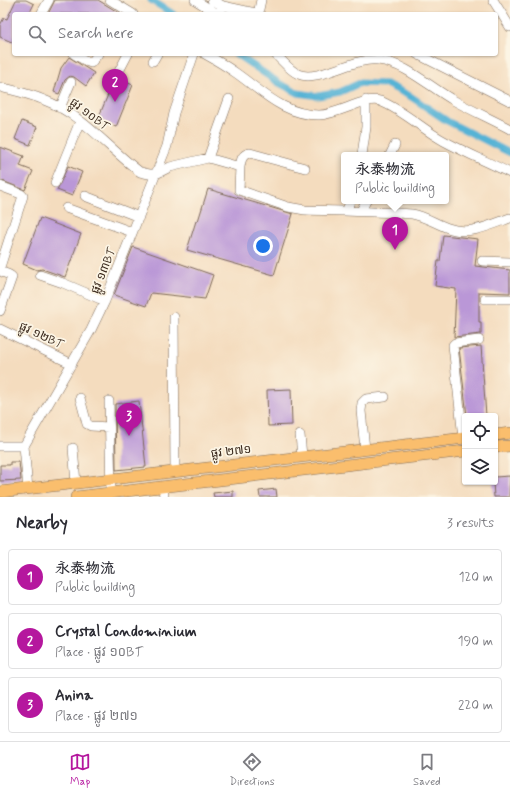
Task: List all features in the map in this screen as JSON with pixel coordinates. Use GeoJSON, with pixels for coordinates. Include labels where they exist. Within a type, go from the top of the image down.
{"type":"FeatureCollection","features":[{"type":"Feature","properties":{"kind":"main road"},"geometry":{"type":"LineString","coordinates":[[498,434],[510,433]]}},
{"type":"Feature","properties":{"kind":"main road","name":"ផ្លូវ ២៧១"},"geometry":{"type":"LineString","coordinates":[[0,492],[462,438]]}},
{"type":"Feature","properties":{"kind":"main road"},"geometry":{"type":"LineString","coordinates":[[498,447],[510,446]]}},
{"type":"Feature","properties":{"kind":"main road"},"geometry":{"type":"LineString","coordinates":[[76,497],[111,493],[136,494],[164,492],[462,451]]}},
{"type":"Feature","properties":{"kind":"street"},"geometry":{"type":"LineString","coordinates":[[42,12],[48,0]]}},
{"type":"Feature","properties":{"kind":"street"},"geometry":{"type":"LineString","coordinates":[[110,0],[130,12]]}},
{"type":"Feature","properties":{"kind":"street"},"geometry":{"type":"LineString","coordinates":[[195,0],[220,11],[233,12]]}},
{"type":"Feature","properties":{"kind":"street"},"geometry":{"type":"LineString","coordinates":[[212,0],[220,11]]}},
{"type":"Feature","properties":{"kind":"street"},"geometry":{"type":"LineString","coordinates":[[259,12],[261,0]]}},
{"type":"Feature","properties":{"kind":"street"},"geometry":{"type":"LineString","coordinates":[[493,0],[510,27]]}},
{"type":"Feature","properties":{"kind":"street"},"geometry":{"type":"LineString","coordinates":[[78,56],[91,63],[96,56]]}},
{"type":"Feature","properties":{"kind":"street"},"geometry":{"type":"LineString","coordinates":[[117,75],[127,56]]}},
{"type":"Feature","properties":{"kind":"street","name":"ផ្លូវ ១៣BT"},"geometry":{"type":"LineString","coordinates":[[24,446],[91,330],[105,301],[167,146],[174,113],[193,56]]}},
{"type":"Feature","properties":{"kind":"street"},"geometry":{"type":"LineString","coordinates":[[208,56],[235,72],[276,102],[292,111],[320,115],[343,110],[366,100],[378,100],[391,106],[443,141],[510,173]]}},
{"type":"Feature","properties":{"kind":"street"},"geometry":{"type":"LineString","coordinates":[[277,56],[297,74],[305,76],[371,60],[378,60],[391,64],[412,74],[453,100],[510,128]]}},
{"type":"Feature","properties":{"kind":"street"},"geometry":{"type":"LineString","coordinates":[[421,56],[510,101]]}},
{"type":"Feature","properties":{"kind":"street"},"geometry":{"type":"LineString","coordinates":[[60,108],[71,82]]}},
{"type":"Feature","properties":{"kind":"street","name":"ផ្លូវ ១០BT"},"geometry":{"type":"LineString","coordinates":[[0,87],[44,100],[60,108],[80,121],[140,172],[156,174]]}},
{"type":"Feature","properties":{"kind":"street"},"geometry":{"type":"LineString","coordinates":[[208,158],[229,99]]}},
{"type":"Feature","properties":{"kind":"street"},"geometry":{"type":"LineString","coordinates":[[362,152],[366,127],[366,100]]}},
{"type":"Feature","properties":{"kind":"street"},"geometry":{"type":"LineString","coordinates":[[55,183],[80,121]]}},
{"type":"Feature","properties":{"kind":"street"},"geometry":{"type":"LineString","coordinates":[[392,152],[395,145]]}},
{"type":"Feature","properties":{"kind":"street"},"geometry":{"type":"LineString","coordinates":[[305,168],[246,153],[241,160],[238,187],[239,190],[243,192],[288,207],[305,210],[414,214],[458,231],[466,231],[510,218]]}},
{"type":"Feature","properties":{"kind":"street"},"geometry":{"type":"LineString","coordinates":[[156,174],[170,167],[208,158],[240,167]]}},
{"type":"Feature","properties":{"kind":"street"},"geometry":{"type":"LineString","coordinates":[[0,186],[21,194],[22,196],[0,269],[10,274],[12,277],[0,311]]}},
{"type":"Feature","properties":{"kind":"street"},"geometry":{"type":"LineString","coordinates":[[85,196],[139,217]]}},
{"type":"Feature","properties":{"kind":"street"},"geometry":{"type":"LineString","coordinates":[[347,211],[349,204]]}},
{"type":"Feature","properties":{"kind":"street"},"geometry":{"type":"LineString","coordinates":[[361,211],[364,204]]}},
{"type":"Feature","properties":{"kind":"street"},"geometry":{"type":"LineString","coordinates":[[66,208],[132,232]]}},
{"type":"Feature","properties":{"kind":"street"},"geometry":{"type":"LineString","coordinates":[[482,261],[510,262]]}},
{"type":"Feature","properties":{"kind":"street"},"geometry":{"type":"LineString","coordinates":[[40,275],[105,301]]}},
{"type":"Feature","properties":{"kind":"street"},"geometry":{"type":"LineString","coordinates":[[485,299],[510,299]]}},
{"type":"Feature","properties":{"kind":"street"},"geometry":{"type":"LineString","coordinates":[[174,317],[175,472]]}},
{"type":"Feature","properties":{"kind":"street","name":"ផ្លូវ ១២BT"},"geometry":{"type":"LineString","coordinates":[[0,330],[72,364]]}},
{"type":"Feature","properties":{"kind":"street"},"geometry":{"type":"LineString","coordinates":[[462,421],[453,345],[455,343],[480,340]]}},
{"type":"Feature","properties":{"kind":"street"},"geometry":{"type":"LineString","coordinates":[[365,449],[361,411],[362,403],[366,399],[385,397]]}},
{"type":"Feature","properties":{"kind":"street"},"geometry":{"type":"LineString","coordinates":[[80,398],[87,424],[91,426],[109,426]]}},
{"type":"Feature","properties":{"kind":"street"},"geometry":{"type":"LineString","coordinates":[[109,401],[111,493]]}},
{"type":"Feature","properties":{"kind":"street"},"geometry":{"type":"LineString","coordinates":[[300,435],[302,456]]}},
{"type":"Feature","properties":{"kind":"street"},"geometry":{"type":"LineString","coordinates":[[0,446],[24,446],[28,489]]}},
{"type":"Feature","properties":{"kind":"street"},"geometry":{"type":"LineString","coordinates":[[73,448],[76,484]]}},
{"type":"Feature","properties":{"kind":"building"},"geometry":{"type":"Polygon","coordinates":[[[16,0],[26,0],[34,4],[30,12],[12,12],[12,42],[0,37],[0,25],[4,18],[7,19],[16,0]]]}},
{"type":"Feature","properties":{"kind":"building"},"geometry":{"type":"Polygon","coordinates":[[[55,0],[98,0],[118,12],[49,12],[55,0]]]}},
{"type":"Feature","properties":{"kind":"building"},"geometry":{"type":"Polygon","coordinates":[[[69,57],[94,73],[86,86],[74,77],[70,76],[65,80],[59,94],[54,92],[61,68],[69,57]]]}},
{"type":"Feature","properties":{"kind":"building"},"geometry":{"type":"Polygon","coordinates":[[[114,80],[121,80],[133,85],[116,127],[98,119],[114,80]]]}},
{"type":"Feature","properties":{"kind":"building"},"geometry":{"type":"Polygon","coordinates":[[[22,121],[37,127],[30,145],[15,139],[22,121]]]}},
{"type":"Feature","properties":{"kind":"building"},"geometry":{"type":"Polygon","coordinates":[[[0,147],[24,156],[20,166],[33,171],[25,190],[0,180],[0,147]]]}},
{"type":"Feature","properties":{"kind":"building"},"geometry":{"type":"Polygon","coordinates":[[[68,166],[82,172],[72,196],[57,190],[68,166]]]}},
{"type":"Feature","properties":{"kind":"building"},"geometry":{"type":"Polygon","coordinates":[[[208,189],[293,214],[274,275],[187,250],[208,189]]]}},
{"type":"Feature","properties":{"kind":"building"},"geometry":{"type":"Polygon","coordinates":[[[40,218],[81,234],[65,277],[42,269],[37,270],[23,264],[40,218]]]}},
{"type":"Feature","properties":{"kind":"building"},"geometry":{"type":"Polygon","coordinates":[[[443,235],[478,239],[475,266],[510,270],[510,293],[479,292],[479,322],[481,322],[481,334],[454,337],[456,289],[435,286],[443,235]]]}},
{"type":"Feature","properties":{"kind":"building"},"geometry":{"type":"Polygon","coordinates":[[[133,247],[213,275],[205,299],[151,293],[146,306],[114,295],[133,247]]]}},
{"type":"Feature","properties":{"kind":"building"},"geometry":{"type":"Polygon","coordinates":[[[481,346],[486,413],[467,413],[459,348],[481,346]]]}},
{"type":"Feature","properties":{"kind":"building"},"geometry":{"type":"Polygon","coordinates":[[[291,389],[292,425],[268,426],[267,390],[291,389]]]}},
{"type":"Feature","properties":{"kind":"building"},"geometry":{"type":"Polygon","coordinates":[[[139,401],[146,467],[116,470],[115,404],[139,401]]]}},
{"type":"Feature","properties":{"kind":"building"},"geometry":{"type":"Polygon","coordinates":[[[10,462],[19,462],[21,480],[0,481],[0,465],[10,465],[10,462]]]}},
{"type":"Feature","properties":{"kind":"building"},"geometry":{"type":"Polygon","coordinates":[[[510,476],[509,497],[494,497],[493,485],[498,485],[498,477],[510,476]]]}},
{"type":"Feature","properties":{"kind":"building"},"geometry":{"type":"Polygon","coordinates":[[[276,489],[277,497],[260,497],[259,491],[276,489]]]}},
{"type":"Feature","properties":{"kind":"building"},"geometry":{"type":"Polygon","coordinates":[[[233,491],[233,497],[214,497],[213,493],[233,491]]]}},
{"type":"Feature","properties":{"kind":"waterway"},"geometry":{"type":"LineString","coordinates":[[151,0],[170,12]]}},
{"type":"Feature","properties":{"kind":"waterway"},"geometry":{"type":"LineString","coordinates":[[239,56],[279,83],[298,93],[318,96],[340,92],[360,83],[386,84],[410,96],[447,121],[510,153]]}},
{"type":"Feature","properties":{"kind":"place","name":"Crystal Condominium"},"geometry":{"type":"Point","coordinates":[115,102]}},
{"type":"Feature","properties":{"kind":"place","name":"永泰物流"},"geometry":{"type":"Point","coordinates":[395,250]}},
{"type":"Feature","properties":{"kind":"place","name":"Anina"},"geometry":{"type":"Point","coordinates":[129,436]}}]}
